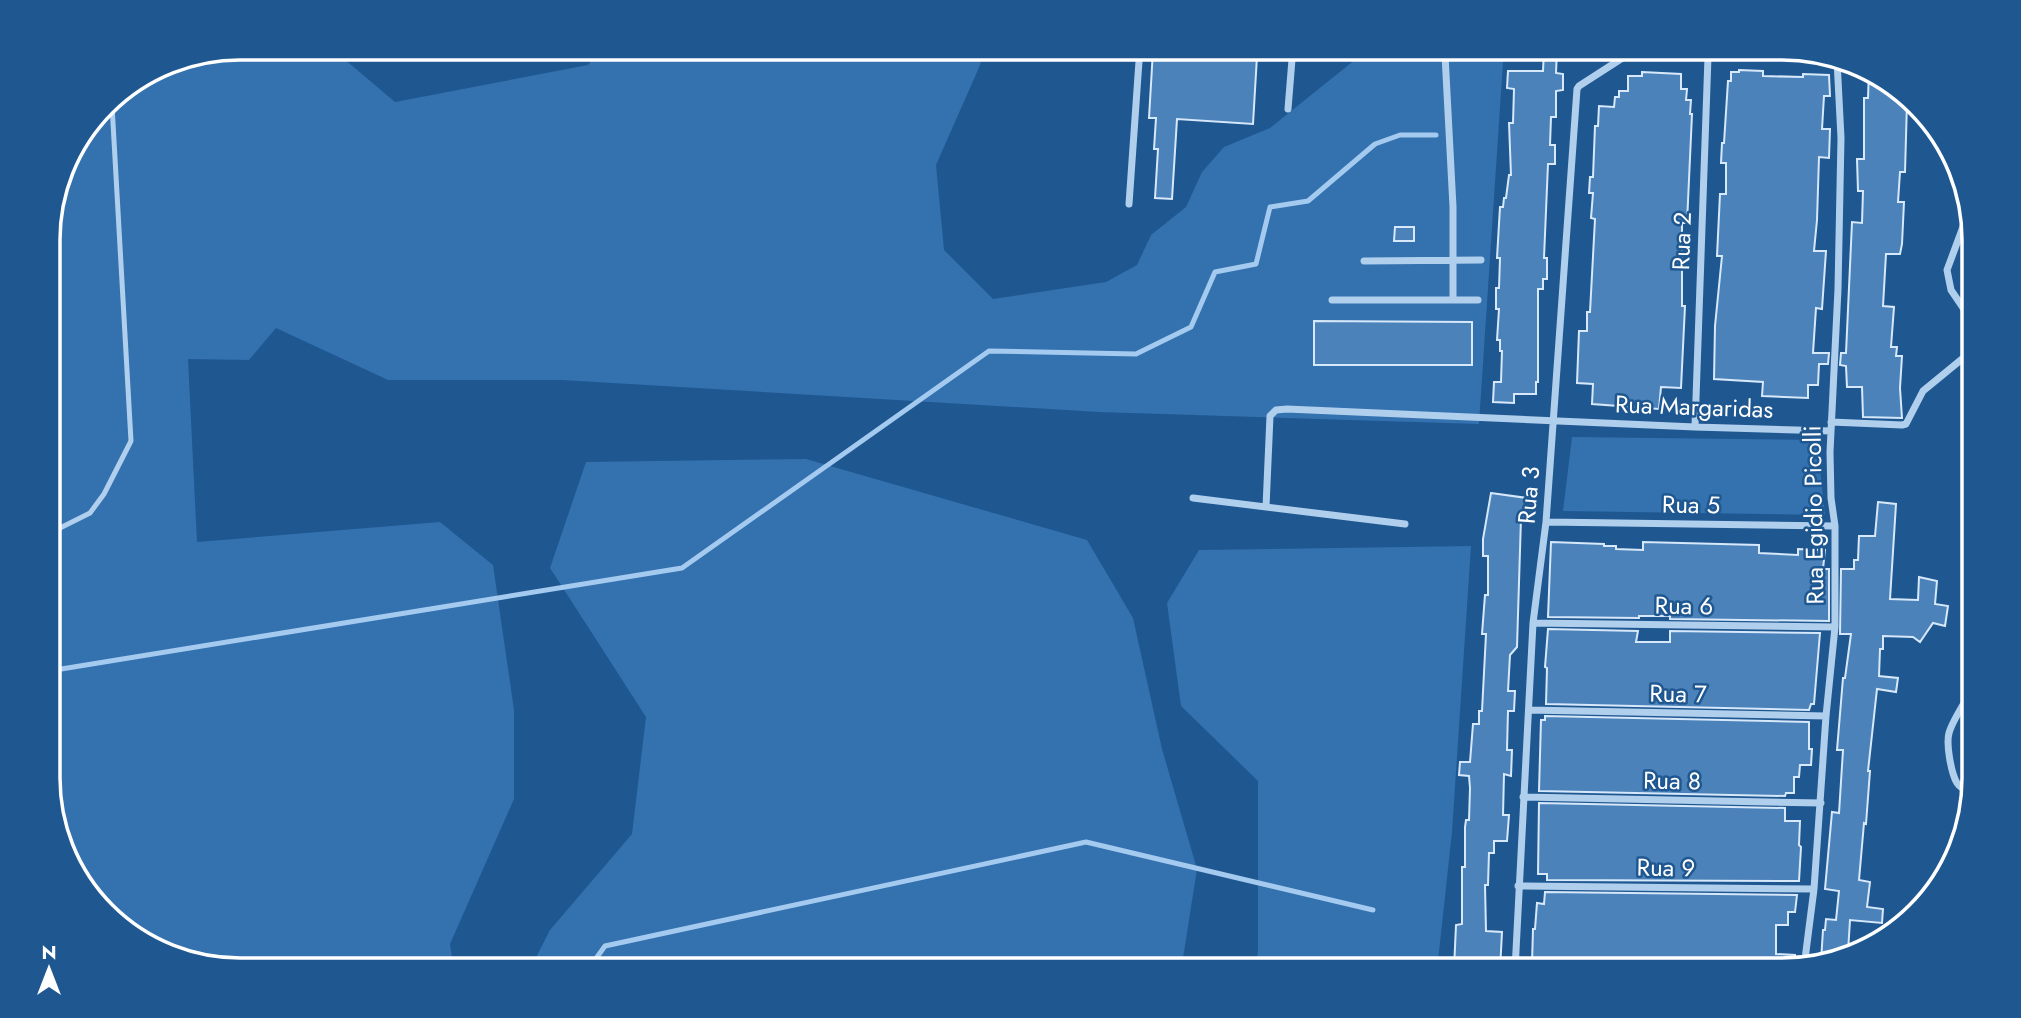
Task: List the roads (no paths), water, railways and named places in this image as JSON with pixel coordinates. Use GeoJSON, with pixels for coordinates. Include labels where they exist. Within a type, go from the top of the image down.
{"type":"FeatureCollection","features":[{"type":"Feature","properties":{"kind":"street"},"geometry":{"type":"LineString","coordinates":[[1129,204],[1139,60]]}},
{"type":"Feature","properties":{"kind":"street"},"geometry":{"type":"LineString","coordinates":[[1288,109],[1292,60]]}},
{"type":"Feature","properties":{"kind":"street"},"geometry":{"type":"LineString","coordinates":[[1445,60],[1453,207],[1453,300]]}},
{"type":"Feature","properties":{"kind":"street","name":"Rua 3"},"geometry":{"type":"LineString","coordinates":[[1515,958],[1533,623],[1546,522],[1577,89],[1619,60]]}},
{"type":"Feature","properties":{"kind":"street","name":"Rua 2"},"geometry":{"type":"LineString","coordinates":[[1695,427],[1708,60]]}},
{"type":"Feature","properties":{"kind":"street","name":"Rua Egidio Picolli"},"geometry":{"type":"LineString","coordinates":[[1805,956],[1814,888],[1835,627],[1831,427],[1838,289],[1841,138],[1837,69]]}},
{"type":"Feature","properties":{"kind":"street"},"geometry":{"type":"LineString","coordinates":[[1961,230],[1947,270],[1951,289],[1962,306]]}},
{"type":"Feature","properties":{"kind":"street"},"geometry":{"type":"LineString","coordinates":[[1364,261],[1481,260]]}},
{"type":"Feature","properties":{"kind":"street"},"geometry":{"type":"LineString","coordinates":[[1332,300],[1478,300]]}},
{"type":"Feature","properties":{"kind":"street","name":"Rua Margaridas"},"geometry":{"type":"LineString","coordinates":[[1266,507],[1270,416],[1276,410],[1695,427],[1902,425],[1906,424],[1923,391],[1962,359]]}},
{"type":"Feature","properties":{"kind":"street"},"geometry":{"type":"LineString","coordinates":[[1193,498],[1405,524]]}},
{"type":"Feature","properties":{"kind":"street","name":"Rua 5"},"geometry":{"type":"LineString","coordinates":[[1546,522],[1835,526]]}},
{"type":"Feature","properties":{"kind":"street","name":"Rua 6"},"geometry":{"type":"LineString","coordinates":[[1533,623],[1835,627]]}},
{"type":"Feature","properties":{"kind":"street"},"geometry":{"type":"LineString","coordinates":[[1961,788],[1956,782],[1948,743],[1949,733],[1962,709]]}},
{"type":"Feature","properties":{"kind":"street","name":"Rua 7"},"geometry":{"type":"LineString","coordinates":[[1529,710],[1826,716]]}},
{"type":"Feature","properties":{"kind":"street","name":"Rua 8"},"geometry":{"type":"LineString","coordinates":[[1524,797],[1821,803]]}},
{"type":"Feature","properties":{"kind":"street","name":"Rua 9"},"geometry":{"type":"LineString","coordinates":[[1518,886],[1814,888]]}},
{"type":"Feature","properties":{"kind":"lane"},"geometry":{"type":"LineString","coordinates":[[60,528],[90,513],[104,494],[131,441],[112,112]]}},
{"type":"Feature","properties":{"kind":"waterway"},"geometry":{"type":"LineString","coordinates":[[60,669],[682,568],[989,351],[1136,354],[1191,327],[1215,272],[1256,264],[1270,207],[1308,201],[1375,144],[1400,135],[1436,135]]}},
{"type":"Feature","properties":{"kind":"waterway"},"geometry":{"type":"LineString","coordinates":[[596,958],[605,946],[1086,842],[1373,910]]}}]}
